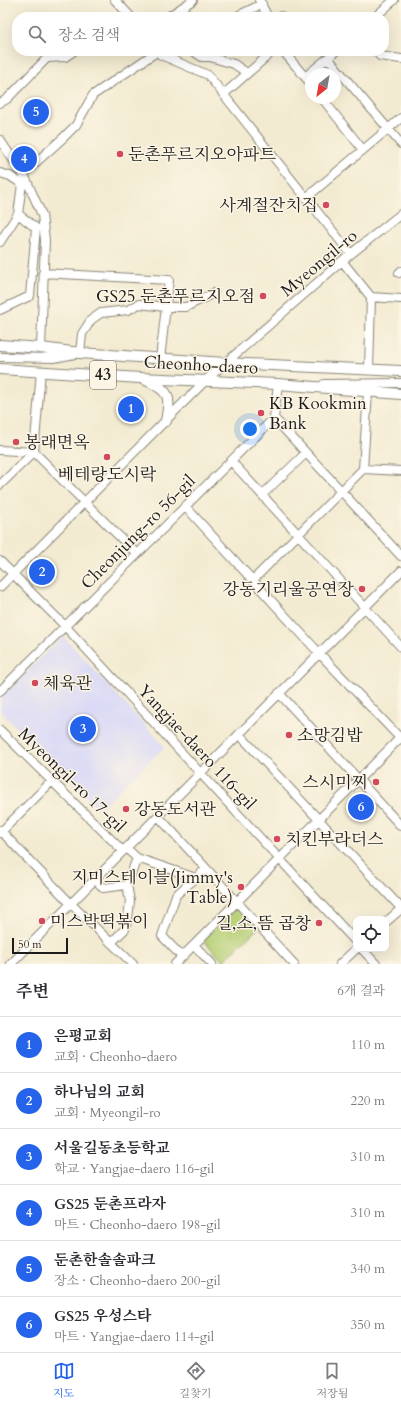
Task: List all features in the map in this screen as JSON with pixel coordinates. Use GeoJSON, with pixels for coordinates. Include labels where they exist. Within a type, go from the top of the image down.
{"type":"FeatureCollection","features":[{"type":"Feature","properties":{"kind":"main road","name":"Cheonho-daero"},"geometry":{"type":"LineString","coordinates":[[0,345],[80,353],[225,364],[401,371]]}},
{"type":"Feature","properties":{"kind":"main road","name":"Cheonho-daero"},"geometry":{"type":"LineString","coordinates":[[0,369],[140,378],[278,384],[401,394]]}},
{"type":"Feature","properties":{"kind":"main road"},"geometry":{"type":"LineString","coordinates":[[140,378],[159,386],[167,395],[169,400],[166,421]]}},
{"type":"Feature","properties":{"kind":"street"},"geometry":{"type":"LineString","coordinates":[[115,0],[125,12]]}},
{"type":"Feature","properties":{"kind":"street"},"geometry":{"type":"LineString","coordinates":[[175,12],[193,0]]}},
{"type":"Feature","properties":{"kind":"street"},"geometry":{"type":"LineString","coordinates":[[381,12],[394,0]]}},
{"type":"Feature","properties":{"kind":"street"},"geometry":{"type":"LineString","coordinates":[[245,12],[260,2],[265,12]]}},
{"type":"Feature","properties":{"kind":"street"},"geometry":{"type":"LineString","coordinates":[[0,103],[7,99],[47,58],[66,56]]}},
{"type":"Feature","properties":{"kind":"street"},"geometry":{"type":"LineString","coordinates":[[23,174],[76,125],[93,95],[151,56]]}},
{"type":"Feature","properties":{"kind":"street"},"geometry":{"type":"LineString","coordinates":[[163,56],[208,74],[351,254]]}},
{"type":"Feature","properties":{"kind":"street"},"geometry":{"type":"LineString","coordinates":[[200,56],[210,57],[234,64],[247,73]]}},
{"type":"Feature","properties":{"kind":"street"},"geometry":{"type":"LineString","coordinates":[[224,94],[267,56]]}},
{"type":"Feature","properties":{"kind":"street"},"geometry":{"type":"LineString","coordinates":[[287,56],[305,77]]}},
{"type":"Feature","properties":{"kind":"street"},"geometry":{"type":"LineString","coordinates":[[316,68],[330,56]]}},
{"type":"Feature","properties":{"kind":"street"},"geometry":{"type":"LineString","coordinates":[[380,56],[401,59]]}},
{"type":"Feature","properties":{"kind":"street"},"geometry":{"type":"LineString","coordinates":[[328,58],[401,144]]}},
{"type":"Feature","properties":{"kind":"street"},"geometry":{"type":"LineString","coordinates":[[327,104],[362,150]]}},
{"type":"Feature","properties":{"kind":"street"},"geometry":{"type":"LineString","coordinates":[[306,198],[401,118]]}},
{"type":"Feature","properties":{"kind":"street"},"geometry":{"type":"LineString","coordinates":[[0,140],[23,174],[41,214],[45,240],[41,348]]}},
{"type":"Feature","properties":{"kind":"street"},"geometry":{"type":"LineString","coordinates":[[0,173],[10,176],[22,184],[18,214],[0,242]]}},
{"type":"Feature","properties":{"kind":"street"},"geometry":{"type":"LineString","coordinates":[[0,310],[30,296],[36,228],[18,214]]}},
{"type":"Feature","properties":{"kind":"street","name":"Myeongil-ro"},"geometry":{"type":"LineString","coordinates":[[0,587],[205,381],[342,261],[401,214]]}},
{"type":"Feature","properties":{"kind":"street"},"geometry":{"type":"LineString","coordinates":[[342,261],[371,297],[369,370]]}},
{"type":"Feature","properties":{"kind":"street","name":"Cheonho-daero"},"geometry":{"type":"LineString","coordinates":[[43,273],[169,280],[160,359]]}},
{"type":"Feature","properties":{"kind":"street"},"geometry":{"type":"LineString","coordinates":[[0,357],[54,358],[80,353],[82,334],[91,320],[101,312],[128,310],[140,304],[166,307],[186,307],[214,293]]}},
{"type":"Feature","properties":{"kind":"street"},"geometry":{"type":"LineString","coordinates":[[371,297],[401,299]]}},
{"type":"Feature","properties":{"kind":"street"},"geometry":{"type":"LineString","coordinates":[[0,485],[34,452],[42,371]]}},
{"type":"Feature","properties":{"kind":"street"},"geometry":{"type":"LineString","coordinates":[[401,384],[278,384],[274,418],[401,556]]}},
{"type":"Feature","properties":{"kind":"street"},"geometry":{"type":"LineString","coordinates":[[253,580],[363,469],[368,392]]}},
{"type":"Feature","properties":{"kind":"street","name":"Cheonjung-ro 56-gil"},"geometry":{"type":"LineString","coordinates":[[0,691],[274,418]]}},
{"type":"Feature","properties":{"kind":"street"},"geometry":{"type":"LineString","coordinates":[[0,450],[34,452],[137,554]]}},
{"type":"Feature","properties":{"kind":"street"},"geometry":{"type":"LineString","coordinates":[[262,495],[306,453]]}},
{"type":"Feature","properties":{"kind":"street"},"geometry":{"type":"LineString","coordinates":[[231,461],[401,647]]}},
{"type":"Feature","properties":{"kind":"street"},"geometry":{"type":"LineString","coordinates":[[363,469],[401,471]]}},
{"type":"Feature","properties":{"kind":"street"},"geometry":{"type":"LineString","coordinates":[[175,964],[401,738],[319,653],[185,506]]}},
{"type":"Feature","properties":{"kind":"street","name":"Yangjae-daero 116-gil"},"geometry":{"type":"LineString","coordinates":[[0,561],[65,626],[353,939]]}},
{"type":"Feature","properties":{"kind":"street"},"geometry":{"type":"LineString","coordinates":[[11,964],[401,571]]}},
{"type":"Feature","properties":{"kind":"street"},"geometry":{"type":"LineString","coordinates":[[279,693],[401,826]]}},
{"type":"Feature","properties":{"kind":"street","name":"Myeongil-ro 17-gil"},"geometry":{"type":"LineString","coordinates":[[0,730],[52,781],[125,849],[137,858]]}},
{"type":"Feature","properties":{"kind":"street"},"geometry":{"type":"LineString","coordinates":[[239,734],[401,908],[389,919]]}},
{"type":"Feature","properties":{"kind":"street"},"geometry":{"type":"LineString","coordinates":[[52,781],[0,832],[133,964]]}},
{"type":"Feature","properties":{"kind":"street"},"geometry":{"type":"LineString","coordinates":[[158,816],[294,964]]}},
{"type":"Feature","properties":{"kind":"street"},"geometry":{"type":"LineString","coordinates":[[111,943],[125,929],[130,901],[127,885],[137,858],[196,878]]}},
{"type":"Feature","properties":{"kind":"street"},"geometry":{"type":"LineString","coordinates":[[182,957],[162,936],[176,896],[206,869]]}},
{"type":"Feature","properties":{"kind":"street"},"geometry":{"type":"LineString","coordinates":[[95,879],[103,888],[127,885]]}},
{"type":"Feature","properties":{"kind":"street"},"geometry":{"type":"LineString","coordinates":[[194,945],[212,964]]}},
{"type":"Feature","properties":{"kind":"street"},"geometry":{"type":"LineString","coordinates":[[340,964],[353,952]]}},
{"type":"Feature","properties":{"kind":"street"},"geometry":{"type":"LineString","coordinates":[[365,952],[376,964]]}},
{"type":"Feature","properties":{"kind":"shaded area"},"geometry":{"type":"Polygon","coordinates":[[[63,636],[165,747],[99,809],[0,711],[0,698],[63,636]]]}},
{"type":"Feature","properties":{"kind":"green space"},"geometry":{"type":"Polygon","coordinates":[[[236,906],[258,928],[223,961],[203,940],[236,906]]]}},
{"type":"Feature","properties":{"kind":"place","name":"둔촌한솔솔파크"},"geometry":{"type":"Point","coordinates":[36,112]}},
{"type":"Feature","properties":{"kind":"place","name":"둔촌푸르지오아파트"},"geometry":{"type":"Point","coordinates":[120,154]}},
{"type":"Feature","properties":{"kind":"place","name":"GS25 둔촌프라자"},"geometry":{"type":"Point","coordinates":[24,159]}},
{"type":"Feature","properties":{"kind":"place","name":"사계절잔치집"},"geometry":{"type":"Point","coordinates":[326,205]}},
{"type":"Feature","properties":{"kind":"place","name":"GS25 둔촌푸르지오점"},"geometry":{"type":"Point","coordinates":[263,296]}},
{"type":"Feature","properties":{"kind":"place","name":"은평교회"},"geometry":{"type":"Point","coordinates":[131,409]}},
{"type":"Feature","properties":{"kind":"place","name":"KB Kookmin Bank"},"geometry":{"type":"Point","coordinates":[261,413]}},
{"type":"Feature","properties":{"kind":"place","name":"봉래면옥"},"geometry":{"type":"Point","coordinates":[16,442]}},
{"type":"Feature","properties":{"kind":"place","name":"베테랑도시락"},"geometry":{"type":"Point","coordinates":[107,457]}},
{"type":"Feature","properties":{"kind":"place","name":"하나님의 교회"},"geometry":{"type":"Point","coordinates":[42,572]}},
{"type":"Feature","properties":{"kind":"place","name":"강동기리울공연장"},"geometry":{"type":"Point","coordinates":[362,589]}},
{"type":"Feature","properties":{"kind":"place","name":"체육관"},"geometry":{"type":"Point","coordinates":[35,683]}},
{"type":"Feature","properties":{"kind":"place","name":"서울길동초등학교"},"geometry":{"type":"Point","coordinates":[83,729]}},
{"type":"Feature","properties":{"kind":"place","name":"소망김밥"},"geometry":{"type":"Point","coordinates":[289,735]}},
{"type":"Feature","properties":{"kind":"place","name":"스시미찌"},"geometry":{"type":"Point","coordinates":[376,782]}},
{"type":"Feature","properties":{"kind":"place","name":"GS25 우성스타"},"geometry":{"type":"Point","coordinates":[361,807]}},
{"type":"Feature","properties":{"kind":"place","name":"강동도서관"},"geometry":{"type":"Point","coordinates":[126,809]}},
{"type":"Feature","properties":{"kind":"place","name":"치킨부라더스"},"geometry":{"type":"Point","coordinates":[277,839]}},
{"type":"Feature","properties":{"kind":"place","name":"지미스테이블(Jimmy's Table)"},"geometry":{"type":"Point","coordinates":[241,887]}},
{"type":"Feature","properties":{"kind":"place","name":"미스박떡볶이"},"geometry":{"type":"Point","coordinates":[42,921]}},
{"type":"Feature","properties":{"kind":"place","name":"길,소,뜸 곱창"},"geometry":{"type":"Point","coordinates":[319,923]}}]}
